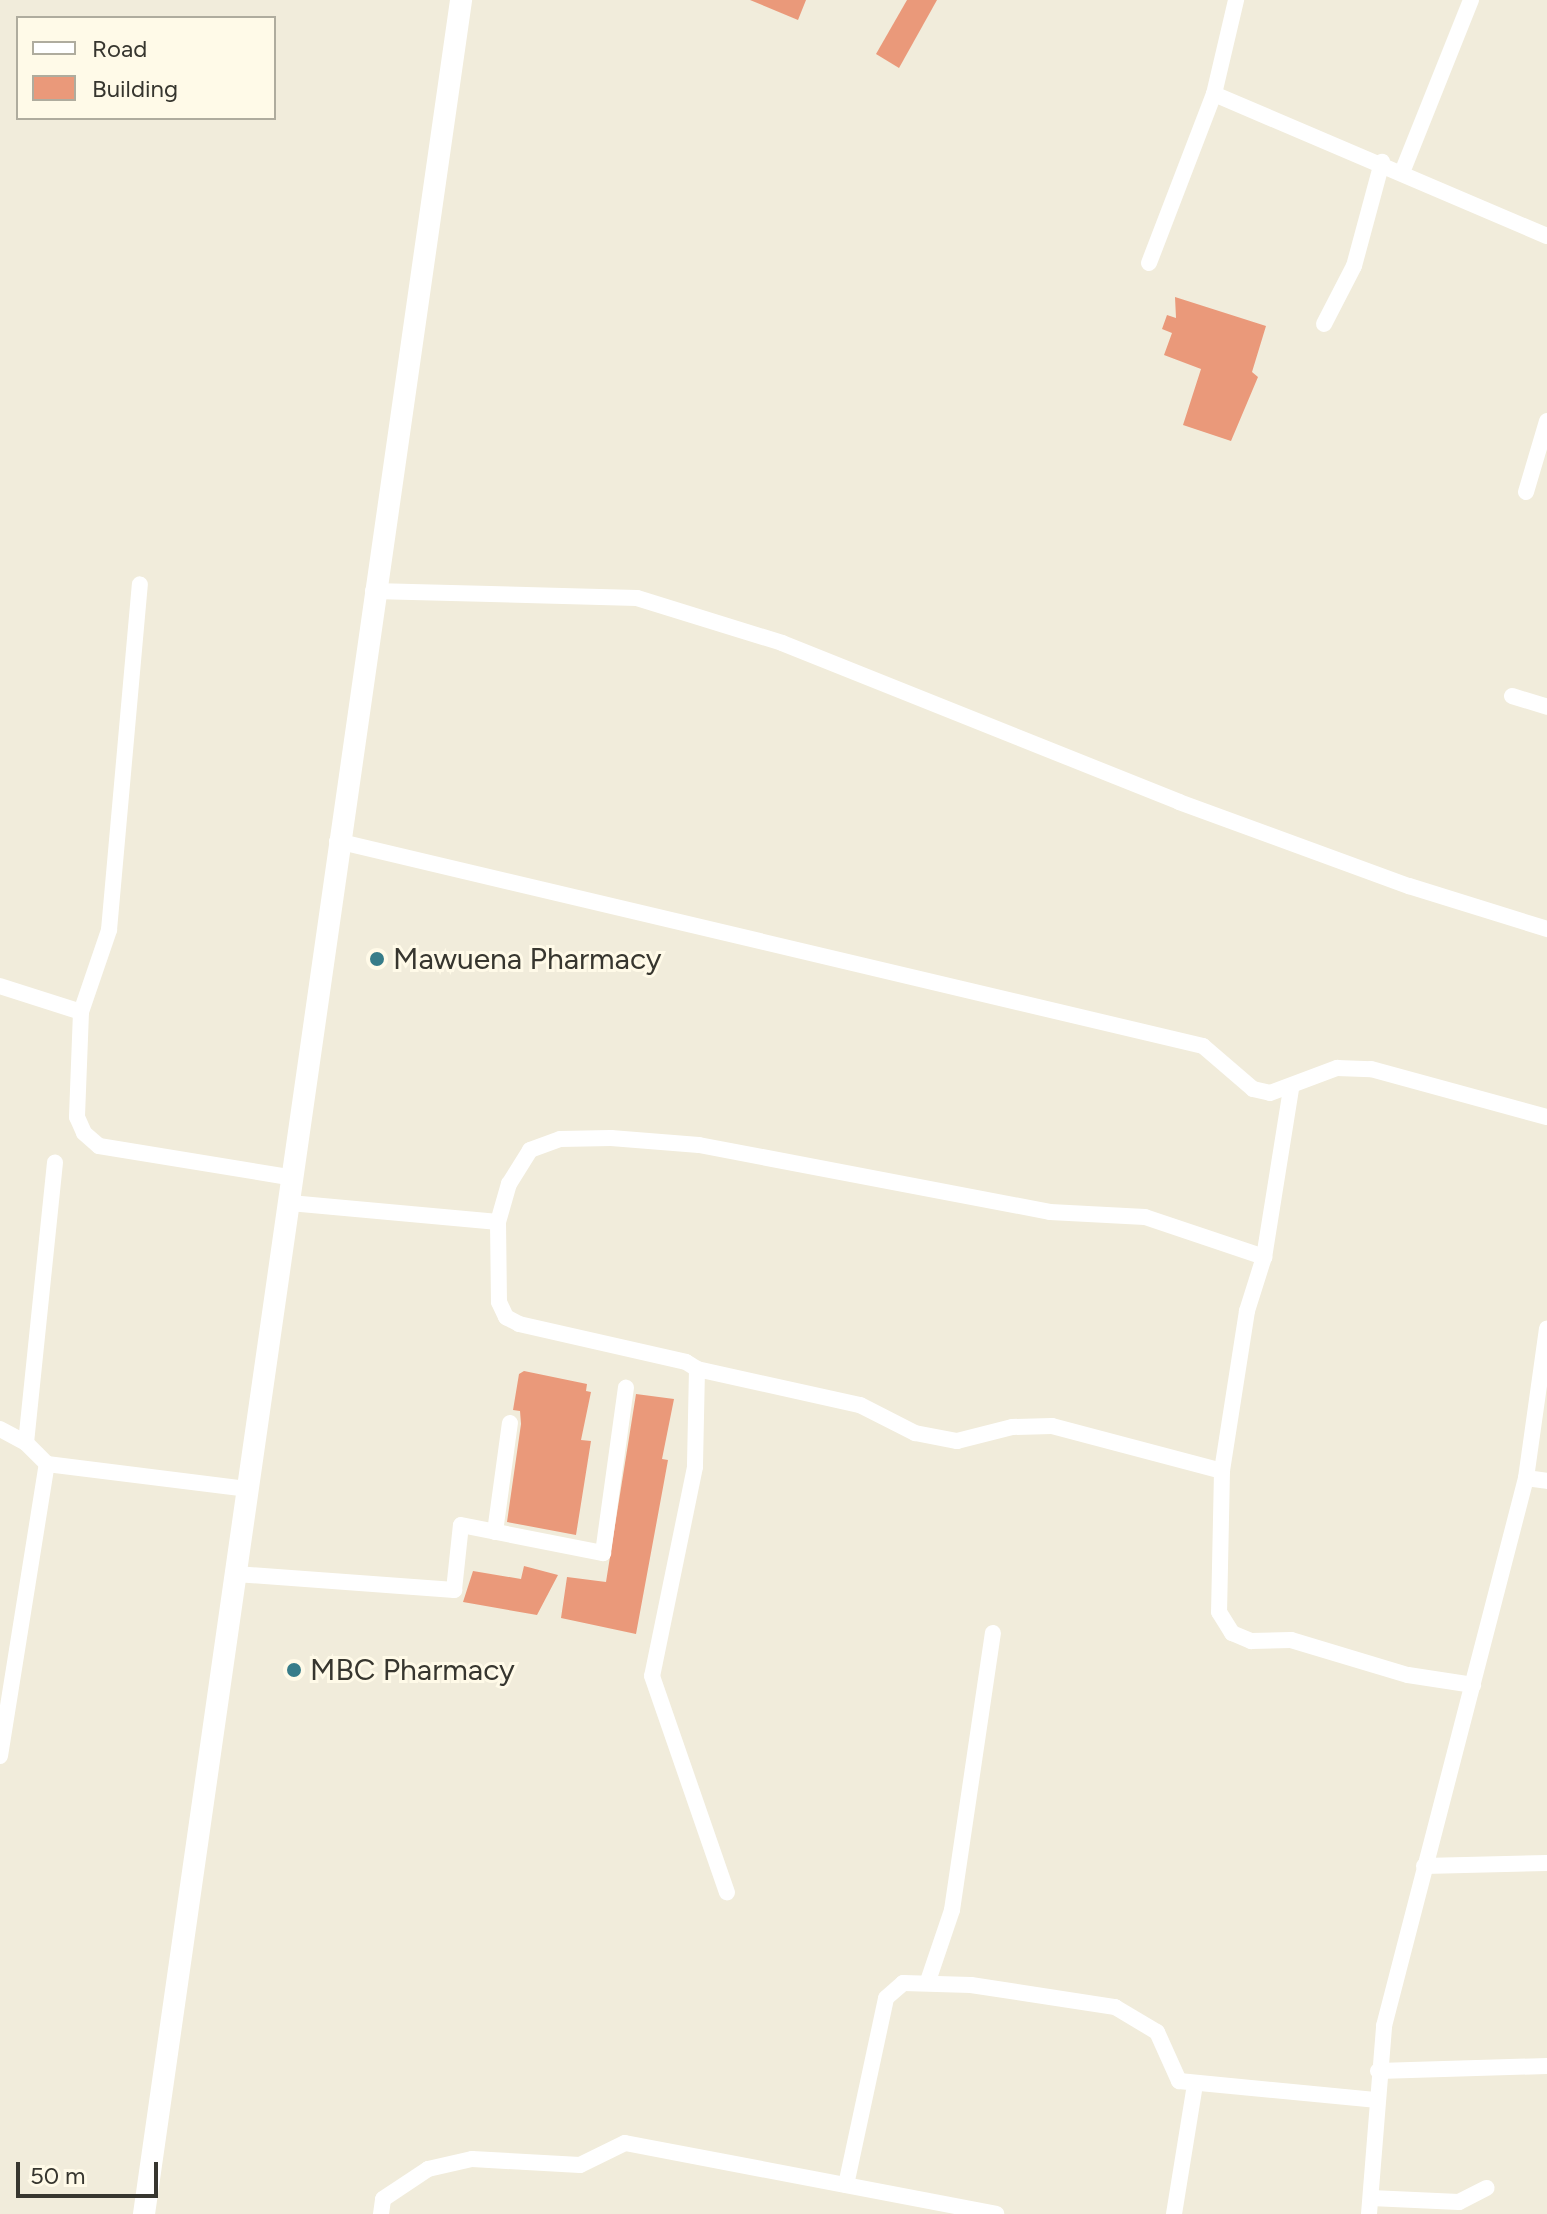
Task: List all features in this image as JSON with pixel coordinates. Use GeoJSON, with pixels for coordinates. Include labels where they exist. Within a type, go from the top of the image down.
{"type":"FeatureCollection","features":[{"type":"Feature","properties":{"kind":"main road"},"geometry":{"type":"LineString","coordinates":[[144,2214],[294,1178],[337,841],[461,0]]}},
{"type":"Feature","properties":{"kind":"street"},"geometry":{"type":"LineString","coordinates":[[1149,263],[1214,94],[1236,0]]}},
{"type":"Feature","properties":{"kind":"street"},"geometry":{"type":"LineString","coordinates":[[1403,170],[1471,0]]}},
{"type":"Feature","properties":{"kind":"street"},"geometry":{"type":"LineString","coordinates":[[1214,94],[1403,170],[1547,236]]}},
{"type":"Feature","properties":{"kind":"street"},"geometry":{"type":"LineString","coordinates":[[1324,324],[1354,266],[1382,162]]}},
{"type":"Feature","properties":{"kind":"street"},"geometry":{"type":"LineString","coordinates":[[1526,492],[1547,421]]}},
{"type":"Feature","properties":{"kind":"street"},"geometry":{"type":"LineString","coordinates":[[140,584],[109,930],[81,1012],[77,1117],[84,1133],[99,1146],[294,1178]]}},
{"type":"Feature","properties":{"kind":"street"},"geometry":{"type":"LineString","coordinates":[[373,591],[637,598],[782,643],[1179,802],[1409,886],[1547,929]]}},
{"type":"Feature","properties":{"kind":"street"},"geometry":{"type":"LineString","coordinates":[[1512,696],[1547,707]]}},
{"type":"Feature","properties":{"kind":"street"},"geometry":{"type":"LineString","coordinates":[[337,841],[1203,1046],[1253,1089],[1291,1089],[1337,1068],[1371,1069],[1547,1117]]}},
{"type":"Feature","properties":{"kind":"street"},"geometry":{"type":"LineString","coordinates":[[0,986],[81,1012]]}},
{"type":"Feature","properties":{"kind":"street"},"geometry":{"type":"LineString","coordinates":[[1291,1089],[1264,1257],[1247,1311],[1222,1471],[1217,1591],[1219,1612],[1232,1633],[1251,1641],[1291,1640],[1408,1675],[1473,1685]]}},
{"type":"Feature","properties":{"kind":"street"},"geometry":{"type":"LineString","coordinates":[[1222,1471],[1052,1426],[1012,1427],[957,1441],[915,1433],[860,1405],[697,1369],[686,1362],[506,1317],[499,1302],[498,1222],[509,1184],[530,1150],[560,1139],[611,1138],[699,1145],[1050,1212],[1145,1217],[1264,1257]]}},
{"type":"Feature","properties":{"kind":"street"},"geometry":{"type":"LineString","coordinates":[[26,1443],[55,1162]]}},
{"type":"Feature","properties":{"kind":"street"},"geometry":{"type":"LineString","coordinates":[[290,1203],[498,1222]]}},
{"type":"Feature","properties":{"kind":"street"},"geometry":{"type":"LineString","coordinates":[[1487,2188],[1459,2202],[1370,2206],[1375,2100],[1384,2026],[1526,1478],[1547,1328]]}},
{"type":"Feature","properties":{"kind":"street"},"geometry":{"type":"LineString","coordinates":[[697,1369],[695,1467],[652,1676],[727,1892]]}},
{"type":"Feature","properties":{"kind":"street"},"geometry":{"type":"LineString","coordinates":[[236,1574],[454,1590],[461,1525],[603,1553],[626,1388]]}},
{"type":"Feature","properties":{"kind":"street"},"geometry":{"type":"LineString","coordinates":[[495,1532],[510,1423]]}},
{"type":"Feature","properties":{"kind":"street"},"geometry":{"type":"LineString","coordinates":[[0,1429],[26,1443],[47,1464],[248,1489]]}},
{"type":"Feature","properties":{"kind":"street"},"geometry":{"type":"LineString","coordinates":[[0,1756],[47,1464]]}},
{"type":"Feature","properties":{"kind":"street"},"geometry":{"type":"LineString","coordinates":[[1526,1478],[1547,1481]]}},
{"type":"Feature","properties":{"kind":"street"},"geometry":{"type":"LineString","coordinates":[[928,1981],[952,1910],[993,1633]]}},
{"type":"Feature","properties":{"kind":"street"},"geometry":{"type":"LineString","coordinates":[[1424,1866],[1547,1863]]}},
{"type":"Feature","properties":{"kind":"street"},"geometry":{"type":"LineString","coordinates":[[846,2185],[886,1998],[903,1983],[928,1981],[1115,2007],[1149,2023],[1157,2032],[1171,2072],[1179,2081],[1195,2085],[1375,2100]]}},
{"type":"Feature","properties":{"kind":"street"},"geometry":{"type":"LineString","coordinates":[[1378,2071],[1547,2066]]}},
{"type":"Feature","properties":{"kind":"street"},"geometry":{"type":"LineString","coordinates":[[1174,2214],[1195,2085]]}},
{"type":"Feature","properties":{"kind":"street"},"geometry":{"type":"LineString","coordinates":[[381,2214],[383,2199],[428,2169],[472,2159],[580,2165],[625,2143],[996,2214]]}},
{"type":"Feature","properties":{"kind":"building"},"geometry":{"type":"Polygon","coordinates":[[[750,0],[806,0],[798,20],[750,0]]]}},
{"type":"Feature","properties":{"kind":"building"},"geometry":{"type":"Polygon","coordinates":[[[907,0],[937,0],[899,68],[876,54],[907,0]]]}},
{"type":"Feature","properties":{"kind":"building"},"geometry":{"type":"Polygon","coordinates":[[[1175,297],[1266,326],[1252,372],[1258,377],[1231,441],[1183,425],[1201,369],[1164,355],[1172,333],[1162,329],[1167,315],[1176,318],[1175,297]]]}},
{"type":"Feature","properties":{"kind":"building"},"geometry":{"type":"Polygon","coordinates":[[[524,1371],[587,1384],[586,1391],[591,1392],[581,1440],[591,1441],[576,1535],[507,1522],[521,1424],[520,1411],[513,1410],[519,1374],[524,1371]]]}},
{"type":"Feature","properties":{"kind":"building"},"geometry":{"type":"Polygon","coordinates":[[[636,1394],[674,1399],[662,1459],[668,1460],[636,1634],[561,1618],[567,1577],[606,1582],[636,1394]]]}},
{"type":"Feature","properties":{"kind":"building"},"geometry":{"type":"Polygon","coordinates":[[[524,1566],[558,1575],[537,1615],[463,1602],[473,1571],[521,1579],[524,1566]]]}},
{"type":"Feature","properties":{"kind":"place","name":"Mawuena Pharmacy"},"geometry":{"type":"Point","coordinates":[377,959]}},
{"type":"Feature","properties":{"kind":"place","name":"MBC Pharmacy"},"geometry":{"type":"Point","coordinates":[294,1670]}}]}
